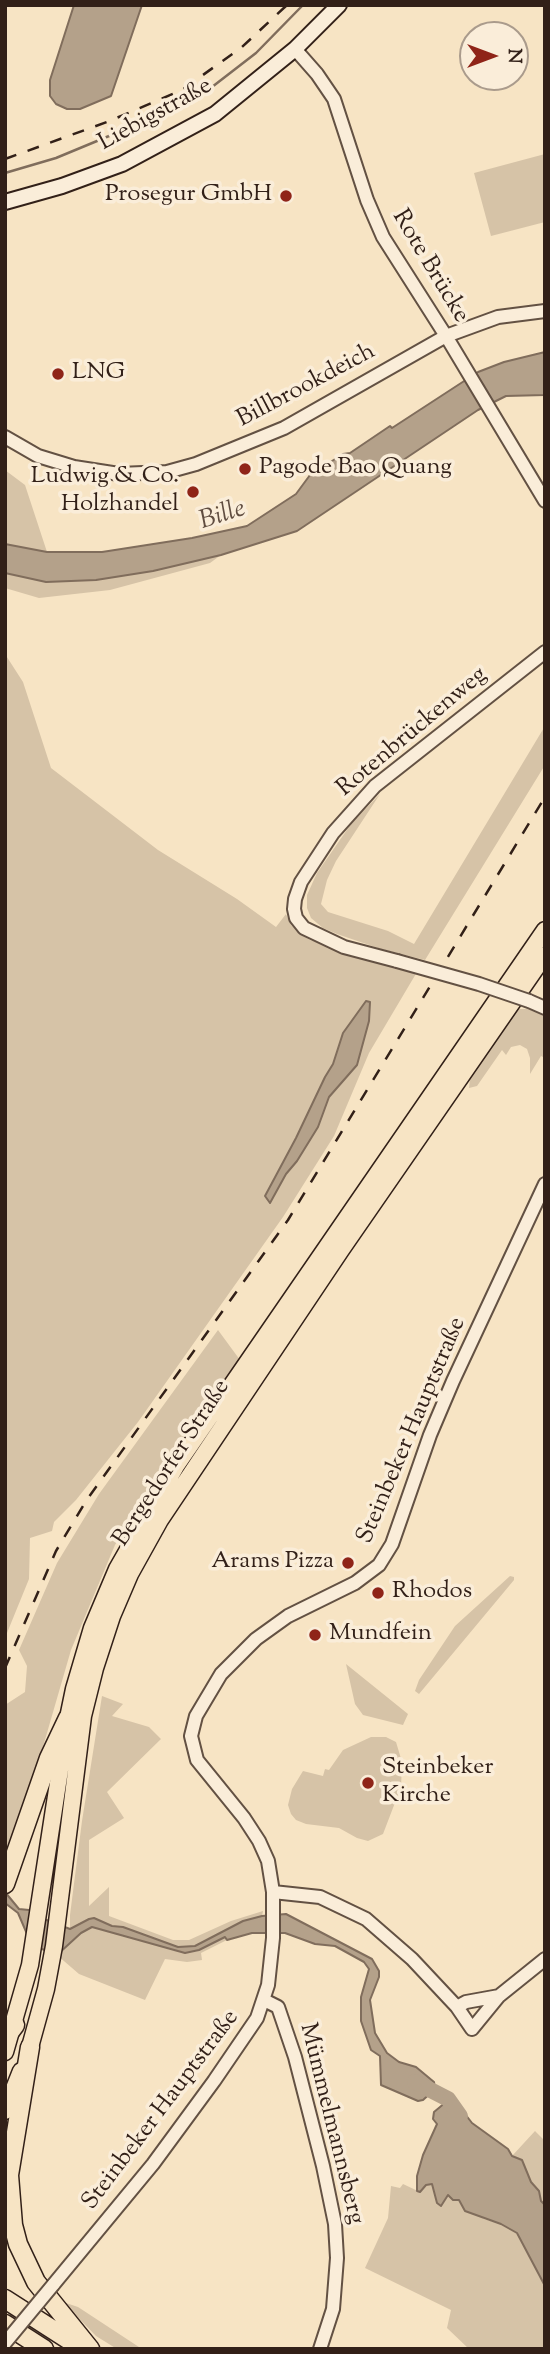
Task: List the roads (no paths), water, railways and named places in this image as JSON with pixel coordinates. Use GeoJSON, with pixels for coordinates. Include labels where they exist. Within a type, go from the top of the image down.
{"type":"FeatureCollection","features":[{"type":"Feature","properties":{"kind":"highway"},"geometry":{"type":"LineString","coordinates":[[6,1881],[48,1758],[68,1717]]}},
{"type":"Feature","properties":{"kind":"highway"},"geometry":{"type":"LineString","coordinates":[[30,2047],[9,2175],[13,2225],[22,2253],[36,2282],[90,2349]]}},
{"type":"Feature","properties":{"kind":"highway"},"geometry":{"type":"LineString","coordinates":[[5,2299],[82,2349]]}},
{"type":"Feature","properties":{"kind":"highway"},"geometry":{"type":"LineString","coordinates":[[5,2324],[44,2349]]}},
{"type":"Feature","properties":{"kind":"main road","name":"Liebigstraße"},"geometry":{"type":"LineString","coordinates":[[5,202],[62,186],[122,164],[215,114],[295,49],[339,5]]}},
{"type":"Feature","properties":{"kind":"main road","name":"Bergedorfer Straße"},"geometry":{"type":"LineString","coordinates":[[5,2052],[30,1965],[68,1717],[92,1628],[117,1569],[176,1466],[545,930]]}},
{"type":"Feature","properties":{"kind":"main road","name":"Bergedorfer Straße"},"geometry":{"type":"LineString","coordinates":[[5,2111],[30,2047],[49,1977],[83,1716],[112,1616],[130,1574],[160,1520],[341,1250],[545,956]]}},
{"type":"Feature","properties":{"kind":"street","name":"Rote Brücke"},"geometry":{"type":"LineString","coordinates":[[295,49],[330,92],[383,237],[545,501]]}},
{"type":"Feature","properties":{"kind":"street","name":"Billbrookdeich"},"geometry":{"type":"LineString","coordinates":[[5,437],[38,456],[74,467],[120,474],[167,472],[196,464],[284,428],[446,336],[498,317],[545,311]]}},
{"type":"Feature","properties":{"kind":"street","name":"Rotenbrückenweg"},"geometry":{"type":"LineString","coordinates":[[545,652],[375,786],[333,834],[301,882],[294,909],[296,918],[304,928],[344,947],[479,984],[545,1008]]}},
{"type":"Feature","properties":{"kind":"street","name":"Steinbeker Hauptstraße"},"geometry":{"type":"LineString","coordinates":[[5,2343],[153,2164],[257,2018],[264,2000],[271,1969],[273,1938],[273,1892],[268,1861],[244,1818],[197,1760],[191,1736],[196,1716],[221,1674],[256,1639],[288,1616],[355,1583],[379,1565],[392,1544],[430,1436],[453,1381],[545,1184]]}},
{"type":"Feature","properties":{"kind":"street"},"geometry":{"type":"LineString","coordinates":[[273,1892],[320,1896],[366,1919],[412,1959],[457,2007],[472,2029],[499,1996],[545,1959]]}},
{"type":"Feature","properties":{"kind":"street"},"geometry":{"type":"LineString","coordinates":[[457,2007],[466,2002],[499,1996]]}},
{"type":"Feature","properties":{"kind":"street","name":"Mümmelmannsberg"},"geometry":{"type":"LineString","coordinates":[[264,2000],[278,2007],[295,2057],[335,2224],[337,2258],[333,2309],[320,2349]]}},
{"type":"Feature","properties":{"kind":"waterway"},"geometry":{"type":"LineString","coordinates":[[5,173],[56,158],[138,124],[212,87],[256,53],[303,5]]}},
{"type":"Feature","properties":{"kind":"waterway"},"geometry":{"type":"LineString","coordinates":[[415,2082],[448,2099],[460,2116]]}},
{"type":"Feature","properties":{"kind":"railway"},"geometry":{"type":"LineString","coordinates":[[5,159],[107,122],[182,90],[242,47],[287,5]]}},
{"type":"Feature","properties":{"kind":"railway"},"geometry":{"type":"LineString","coordinates":[[5,1668],[56,1551],[86,1501],[288,1220],[545,797]]}},
{"type":"Feature","properties":{"kind":"place","name":"Prosegur GmbH"},"geometry":{"type":"Point","coordinates":[286,196]}},
{"type":"Feature","properties":{"kind":"place","name":"LNG"},"geometry":{"type":"Point","coordinates":[58,374]}},
{"type":"Feature","properties":{"kind":"place","name":"Pagode Bao Quang"},"geometry":{"type":"Point","coordinates":[245,469]}},
{"type":"Feature","properties":{"kind":"place","name":"Ludwig & Co. Holzhandel"},"geometry":{"type":"Point","coordinates":[193,492]}},
{"type":"Feature","properties":{"kind":"place","name":"Arams Pizza"},"geometry":{"type":"Point","coordinates":[348,1563]}},
{"type":"Feature","properties":{"kind":"place","name":"Rhodos"},"geometry":{"type":"Point","coordinates":[378,1593]}},
{"type":"Feature","properties":{"kind":"place","name":"Mundfein"},"geometry":{"type":"Point","coordinates":[315,1635]}},
{"type":"Feature","properties":{"kind":"place","name":"Steinbeker Kirche"},"geometry":{"type":"Point","coordinates":[368,1783]}},
{"type":"Feature","properties":{"kind":"water label","name":"Bille"},"geometry":{"type":"Point","coordinates":[223,517]}}]}
